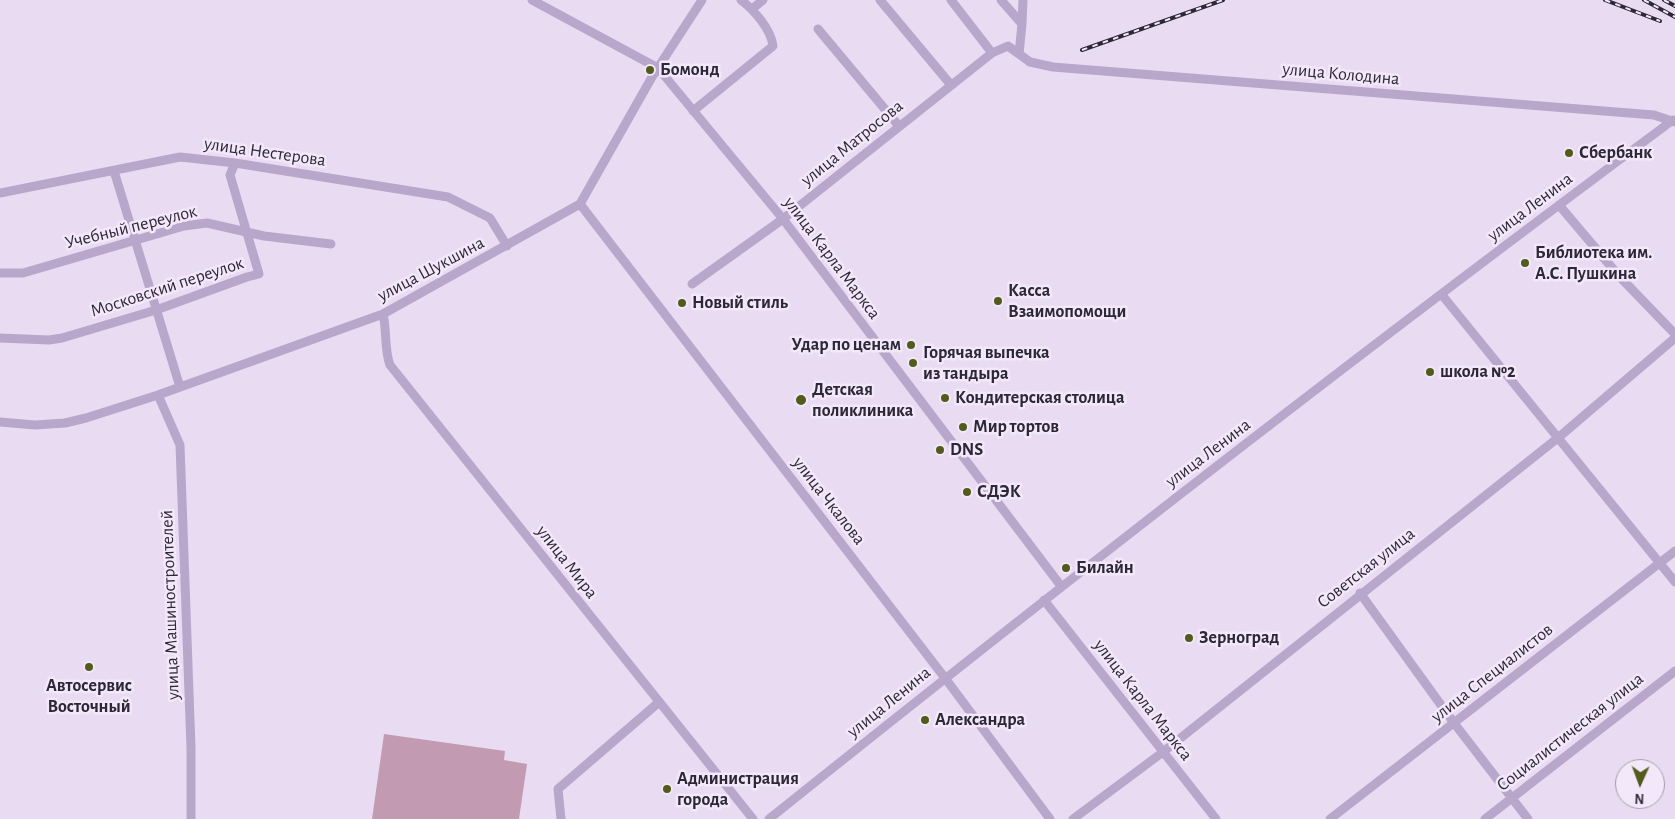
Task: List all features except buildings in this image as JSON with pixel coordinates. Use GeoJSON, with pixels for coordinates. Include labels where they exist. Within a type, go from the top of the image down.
{"type":"FeatureCollection","features":[{"type":"Feature","properties":{"kind":"street","name":"улица Карла Маркса"},"geometry":{"type":"LineString","coordinates":[[532,0],[658,68],[783,220],[1061,586]]}},
{"type":"Feature","properties":{"kind":"street"},"geometry":{"type":"LineString","coordinates":[[580,204],[658,68],[702,0]]}},
{"type":"Feature","properties":{"kind":"street"},"geometry":{"type":"LineString","coordinates":[[693,111],[773,46],[772,39],[752,9],[741,0]]}},
{"type":"Feature","properties":{"kind":"street"},"geometry":{"type":"LineString","coordinates":[[752,9],[764,0]]}},
{"type":"Feature","properties":{"kind":"street"},"geometry":{"type":"LineString","coordinates":[[880,0],[951,85]]}},
{"type":"Feature","properties":{"kind":"street"},"geometry":{"type":"LineString","coordinates":[[951,0],[992,52]]}},
{"type":"Feature","properties":{"kind":"street"},"geometry":{"type":"LineString","coordinates":[[1002,0],[1022,24]]}},
{"type":"Feature","properties":{"kind":"street"},"geometry":{"type":"LineString","coordinates":[[1019,54],[1023,0]]}},
{"type":"Feature","properties":{"kind":"street"},"geometry":{"type":"LineString","coordinates":[[818,29],[899,126]]}},
{"type":"Feature","properties":{"kind":"street","name":"улица Матросова"},"geometry":{"type":"LineString","coordinates":[[692,284],[783,220],[992,52],[1008,46]]}},
{"type":"Feature","properties":{"kind":"street","name":"улица Колодина"},"geometry":{"type":"LineString","coordinates":[[1008,46],[1030,62],[1053,68],[1654,116],[1674,121]]}},
{"type":"Feature","properties":{"kind":"street","name":"улица Ленина"},"geometry":{"type":"LineString","coordinates":[[769,819],[1061,586],[1558,205],[1674,121]]}},
{"type":"Feature","properties":{"kind":"street","name":"улица Нестерова"},"geometry":{"type":"LineString","coordinates":[[0,193],[180,157],[235,163],[448,196],[490,218],[507,246]]}},
{"type":"Feature","properties":{"kind":"street","name":"Московский переулок"},"geometry":{"type":"LineString","coordinates":[[0,338],[49,340],[62,338],[156,310],[246,276],[259,274],[230,175],[235,163]]}},
{"type":"Feature","properties":{"kind":"street"},"geometry":{"type":"LineString","coordinates":[[114,171],[180,387]]}},
{"type":"Feature","properties":{"kind":"street","name":"улица Шукшина"},"geometry":{"type":"LineString","coordinates":[[0,422],[35,425],[66,423],[158,395],[383,314],[580,204]]}},
{"type":"Feature","properties":{"kind":"street","name":"улица Чкалова"},"geometry":{"type":"LineString","coordinates":[[580,204],[945,678],[1050,819]]}},
{"type":"Feature","properties":{"kind":"street"},"geometry":{"type":"LineString","coordinates":[[1558,205],[1619,276],[1675,336]]}},
{"type":"Feature","properties":{"kind":"street","name":"Учебный переулок"},"geometry":{"type":"LineString","coordinates":[[0,273],[23,273],[184,226],[207,223],[246,232],[306,242],[331,244]]}},
{"type":"Feature","properties":{"kind":"street"},"geometry":{"type":"LineString","coordinates":[[1442,294],[1675,582]]}},
{"type":"Feature","properties":{"kind":"street","name":"улица Мира"},"geometry":{"type":"LineString","coordinates":[[383,314],[387,358],[390,365],[752,819]]}},
{"type":"Feature","properties":{"kind":"street","name":"Советская улица"},"geometry":{"type":"LineString","coordinates":[[1073,819],[1163,752],[1360,593],[1559,437],[1675,336]]}},
{"type":"Feature","properties":{"kind":"street","name":"улица Машиностроителей"},"geometry":{"type":"LineString","coordinates":[[158,395],[180,445],[191,748],[190,819]]}},
{"type":"Feature","properties":{"kind":"street","name":"улица Специалистов"},"geometry":{"type":"LineString","coordinates":[[1330,819],[1675,551]]}},
{"type":"Feature","properties":{"kind":"street"},"geometry":{"type":"LineString","coordinates":[[1360,593],[1454,723],[1528,819]]}},
{"type":"Feature","properties":{"kind":"street","name":"улица Карла Маркса"},"geometry":{"type":"LineString","coordinates":[[1044,600],[1216,819]]}},
{"type":"Feature","properties":{"kind":"street","name":"Социалистическая улица"},"geometry":{"type":"LineString","coordinates":[[1485,819],[1675,670]]}},
{"type":"Feature","properties":{"kind":"street"},"geometry":{"type":"LineString","coordinates":[[561,819],[558,788],[658,703]]}},
{"type":"Feature","properties":{"kind":"shaded area"},"geometry":{"type":"Polygon","coordinates":[[[384,734],[505,751],[504,760],[527,764],[519,819],[372,819],[384,734]]]}},
{"type":"Feature","properties":{"kind":"railway"},"geometry":{"type":"LineString","coordinates":[[1082,50],[1223,0]]}},
{"type":"Feature","properties":{"kind":"railway"},"geometry":{"type":"LineString","coordinates":[[1605,0],[1660,21]]}},
{"type":"Feature","properties":{"kind":"railway"},"geometry":{"type":"LineString","coordinates":[[1644,0],[1675,17]]}},
{"type":"Feature","properties":{"kind":"railway"},"geometry":{"type":"LineString","coordinates":[[1664,0],[1675,6]]}},
{"type":"Feature","properties":{"kind":"place","name":"Бомонд"},"geometry":{"type":"Point","coordinates":[650,70]}},
{"type":"Feature","properties":{"kind":"place","name":"Сбербанк"},"geometry":{"type":"Point","coordinates":[1569,153]}},
{"type":"Feature","properties":{"kind":"place","name":"Библиотека им. А.С. Пушкина"},"geometry":{"type":"Point","coordinates":[1525,263]}},
{"type":"Feature","properties":{"kind":"place","name":"Касса Взаимопомощи"},"geometry":{"type":"Point","coordinates":[998,301]}},
{"type":"Feature","properties":{"kind":"place","name":"Новый стиль"},"geometry":{"type":"Point","coordinates":[682,303]}},
{"type":"Feature","properties":{"kind":"place","name":"Удар по ценам"},"geometry":{"type":"Point","coordinates":[911,345]}},
{"type":"Feature","properties":{"kind":"place","name":"Горячая выпечка из тандыра"},"geometry":{"type":"Point","coordinates":[913,363]}},
{"type":"Feature","properties":{"kind":"place","name":"школа №2"},"geometry":{"type":"Point","coordinates":[1430,372]}},
{"type":"Feature","properties":{"kind":"place","name":"Кондитерская столица"},"geometry":{"type":"Point","coordinates":[945,398]}},
{"type":"Feature","properties":{"kind":"place","name":"Детская поликлиника"},"geometry":{"type":"Point","coordinates":[801,400]}},
{"type":"Feature","properties":{"kind":"place","name":"Мир тортов"},"geometry":{"type":"Point","coordinates":[963,427]}},
{"type":"Feature","properties":{"kind":"place","name":"DNS"},"geometry":{"type":"Point","coordinates":[940,450]}},
{"type":"Feature","properties":{"kind":"place","name":"СДЭК"},"geometry":{"type":"Point","coordinates":[967,492]}},
{"type":"Feature","properties":{"kind":"place","name":"Билайн"},"geometry":{"type":"Point","coordinates":[1066,568]}},
{"type":"Feature","properties":{"kind":"place","name":"Зерноград"},"geometry":{"type":"Point","coordinates":[1189,638]}},
{"type":"Feature","properties":{"kind":"place","name":"Автосервис Восточный"},"geometry":{"type":"Point","coordinates":[89,667]}},
{"type":"Feature","properties":{"kind":"place","name":"Александра"},"geometry":{"type":"Point","coordinates":[925,720]}},
{"type":"Feature","properties":{"kind":"place","name":"Администрация города"},"geometry":{"type":"Point","coordinates":[667,789]}}]}
